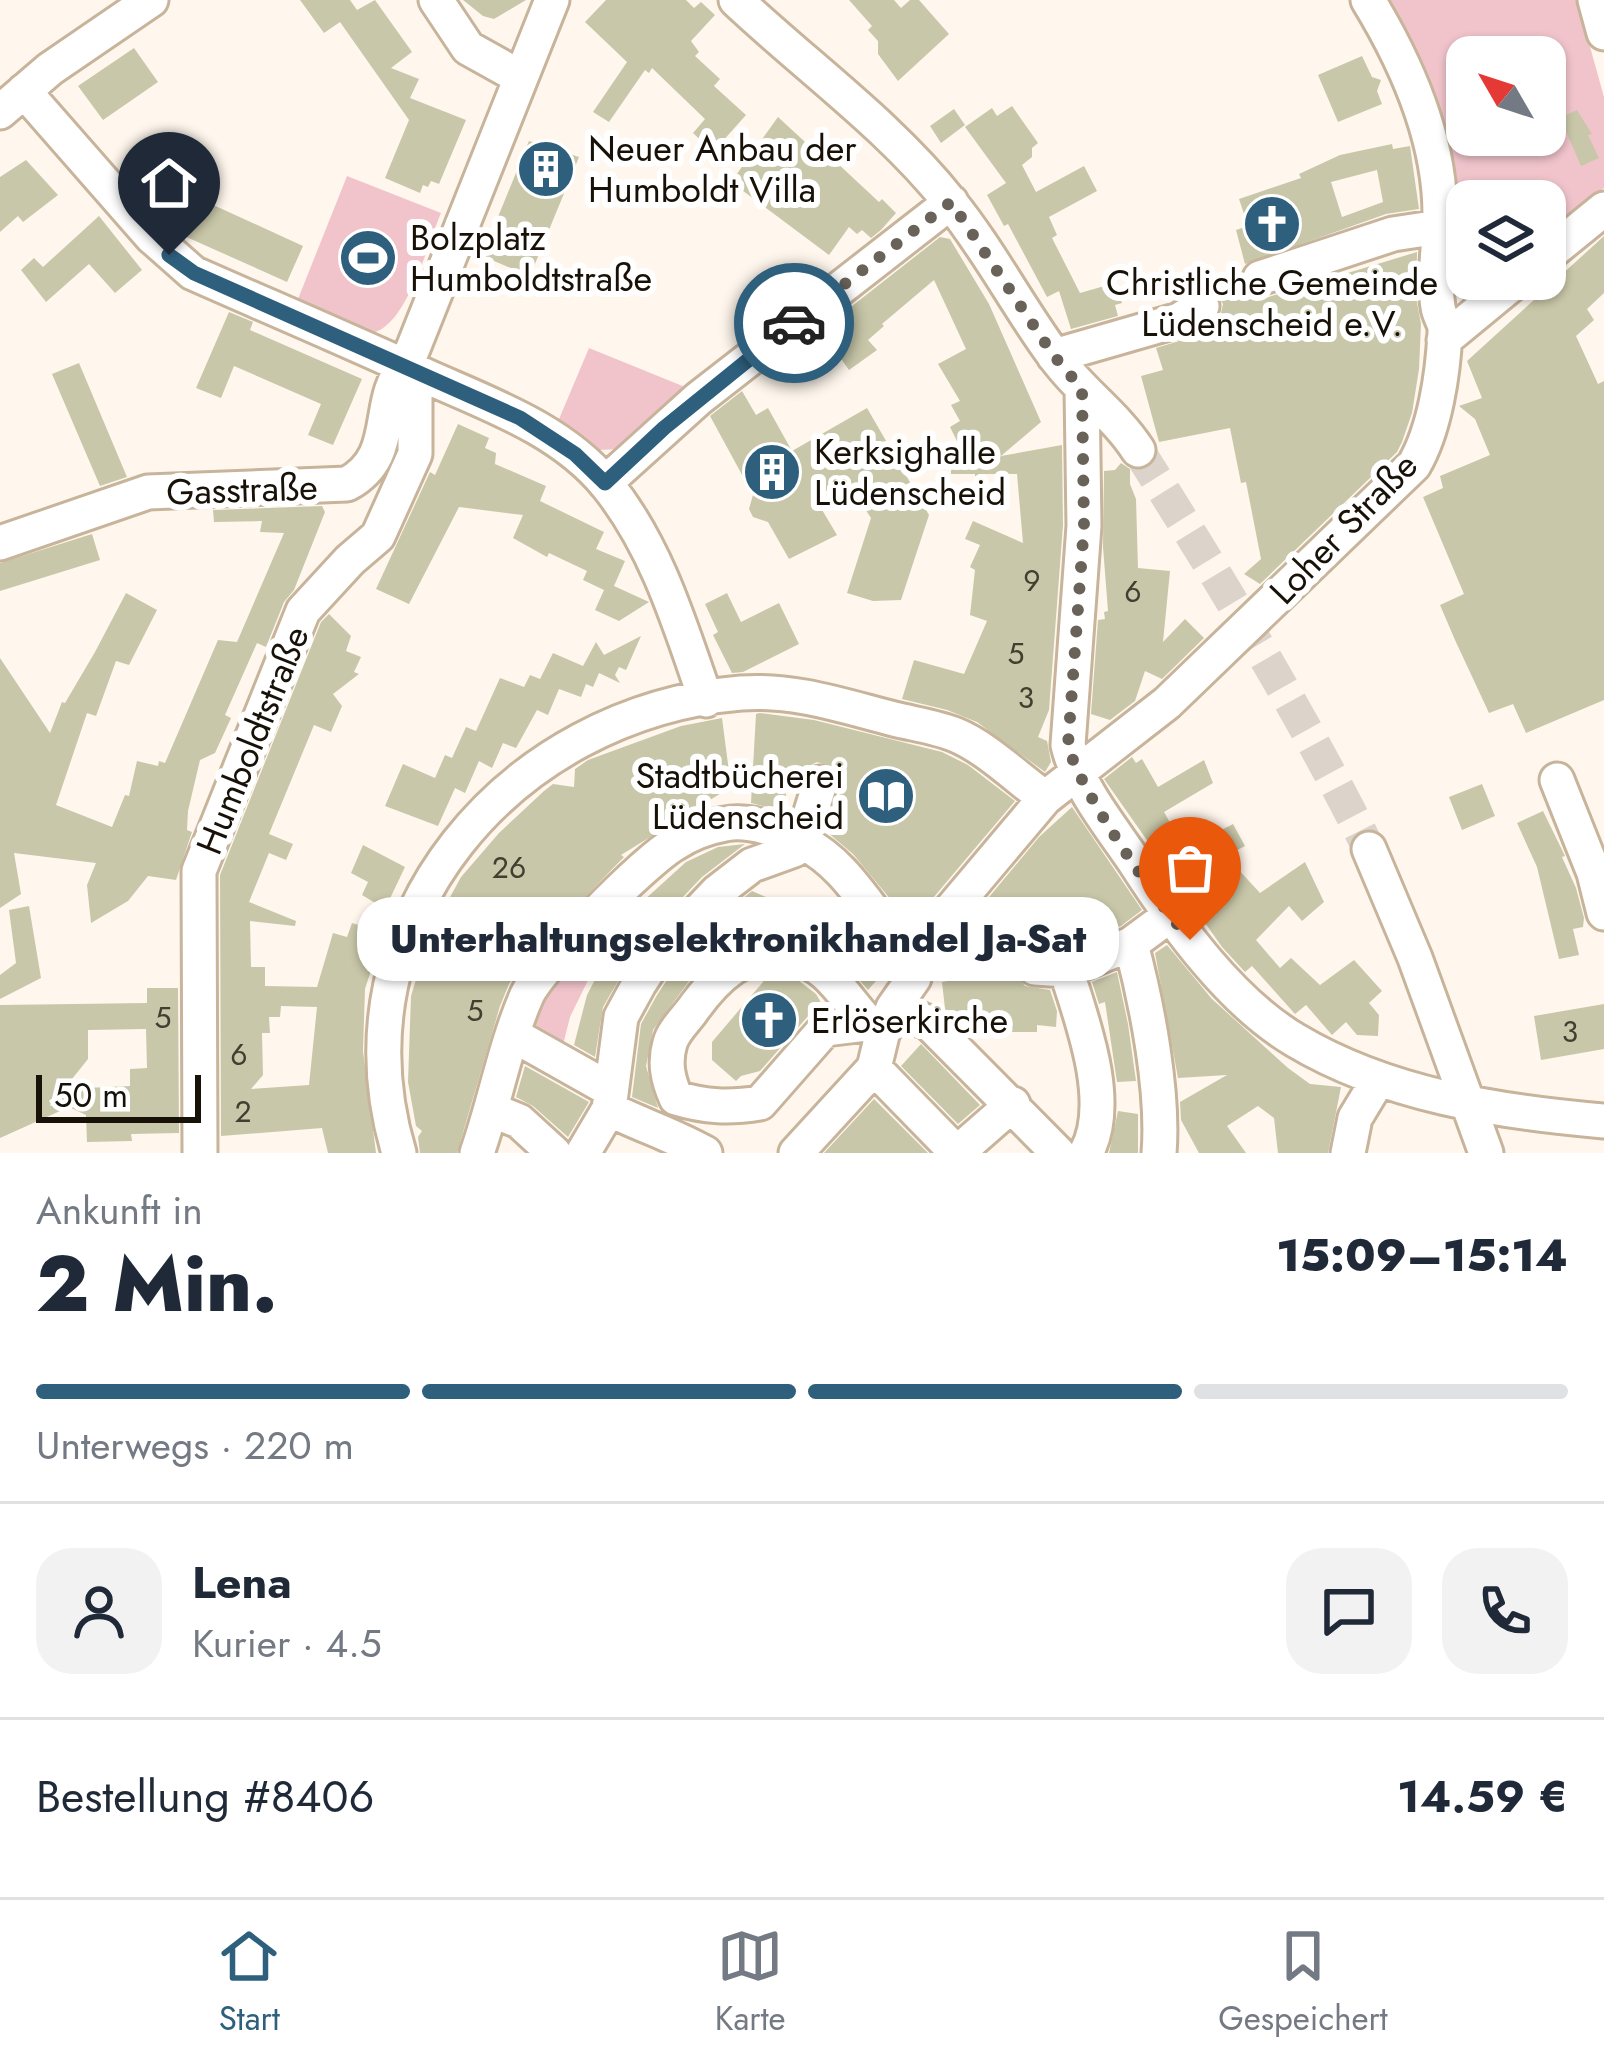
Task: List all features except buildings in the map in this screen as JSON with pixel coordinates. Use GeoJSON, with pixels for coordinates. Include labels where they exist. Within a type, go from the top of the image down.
{"type":"FeatureCollection","features":[{"type":"Feature","properties":{"kind":"street"},"geometry":{"type":"LineString","coordinates":[[151,0],[50,69],[12,102],[194,273],[532,425],[575,454],[605,483],[669,591],[706,700]]}},
{"type":"Feature","properties":{"kind":"street"},"geometry":{"type":"LineString","coordinates":[[436,0],[468,48],[520,77]]}},
{"type":"Feature","properties":{"kind":"street"},"geometry":{"type":"LineString","coordinates":[[350,560],[362,524],[362,506],[347,484],[363,476],[380,449],[394,377],[406,366],[552,0]]}},
{"type":"Feature","properties":{"kind":"street"},"geometry":{"type":"LineString","coordinates":[[736,0],[885,135],[951,202],[1054,356],[1116,419],[1138,451]]}},
{"type":"Feature","properties":{"kind":"street","name":"Loher Straße"},"geometry":{"type":"LineString","coordinates":[[796,1153],[914,978],[914,951],[1045,798],[1167,704],[1414,465],[1437,392],[1446,327],[1438,309],[1440,210],[1421,109],[1397,48],[1368,0]]}},
{"type":"Feature","properties":{"kind":"street"},"geometry":{"type":"LineString","coordinates":[[1594,0],[1604,33]]}},
{"type":"Feature","properties":{"kind":"street"},"geometry":{"type":"LineString","coordinates":[[605,483],[698,399],[951,202]]}},
{"type":"Feature","properties":{"kind":"street"},"geometry":{"type":"LineString","coordinates":[[1566,239],[1604,209]]}},
{"type":"Feature","properties":{"kind":"street"},"geometry":{"type":"LineString","coordinates":[[1260,278],[1393,234],[1439,227]]}},
{"type":"Feature","properties":{"kind":"street"},"geometry":{"type":"LineString","coordinates":[[1444,340],[1493,300]]}},
{"type":"Feature","properties":{"kind":"street"},"geometry":{"type":"LineString","coordinates":[[1054,356],[1179,320],[1202,306]]}},
{"type":"Feature","properties":{"kind":"street","name":"Humboldtstraße"},"geometry":{"type":"LineString","coordinates":[[200,1153],[199,871],[303,611],[378,536],[415,454],[415,385],[406,366]]}},
{"type":"Feature","properties":{"kind":"street"},"geometry":{"type":"LineString","coordinates":[[1082,389],[1084,526],[1068,745],[1077,772],[1169,916],[1233,989],[1270,1022],[1295,1040],[1378,1080],[1465,1100],[1604,1121]]}},
{"type":"Feature","properties":{"kind":"street","name":"Gasstraße"},"geometry":{"type":"LineString","coordinates":[[0,543],[148,492],[347,484]]}},
{"type":"Feature","properties":{"kind":"street"},"geometry":{"type":"LineString","coordinates":[[399,1153],[384,1086],[391,976],[402,939],[446,857],[496,801],[553,755],[623,721],[741,693],[776,694],[855,708],[954,734],[1045,798]]}},
{"type":"Feature","properties":{"kind":"street"},"geometry":{"type":"LineString","coordinates":[[1557,781],[1594,873],[1604,913]]}},
{"type":"Feature","properties":{"kind":"street"},"geometry":{"type":"LineString","coordinates":[[583,1153],[610,1099],[622,1017],[639,984],[667,944],[737,876],[752,865],[794,850],[802,841],[820,783]]}},
{"type":"Feature","properties":{"kind":"street"},"geometry":{"type":"LineString","coordinates":[[485,1130],[527,994],[547,965],[672,845],[732,822],[802,841],[827,857],[914,951],[944,961],[1024,947],[1035,968],[1066,970],[1131,944],[1169,916]]}},
{"type":"Feature","properties":{"kind":"street"},"geometry":{"type":"LineString","coordinates":[[1369,849],[1415,958],[1486,1153]]}},
{"type":"Feature","properties":{"kind":"street"},"geometry":{"type":"LineString","coordinates":[[1131,944],[1149,1029],[1160,1153]]}},
{"type":"Feature","properties":{"kind":"street"},"geometry":{"type":"LineString","coordinates":[[1013,1104],[957,1153],[879,1034],[834,980],[792,956],[758,956],[722,974],[670,1040],[666,1069],[676,1098],[724,1108],[760,1103],[825,1029],[879,1034],[929,1023],[1013,1104],[1058,1153]]}},
{"type":"Feature","properties":{"kind":"street"},"geometry":{"type":"LineString","coordinates":[[1066,970],[1088,1038],[1096,1097],[1094,1139],[1086,1153]]}},
{"type":"Feature","properties":{"kind":"street"},"geometry":{"type":"LineString","coordinates":[[515,1036],[643,1126],[663,1129],[705,1153]]}},
{"type":"Feature","properties":{"kind":"street"},"geometry":{"type":"LineString","coordinates":[[1348,1153],[1355,1118],[1378,1080]]}},
{"type":"Feature","properties":{"kind":"street"},"geometry":{"type":"LineString","coordinates":[[485,1130],[519,1121],[554,1153]]}},
{"type":"Feature","properties":{"kind":"shaded area"},"geometry":{"type":"Polygon","coordinates":[[[1383,0],[1577,0],[1604,97],[1604,188],[1566,218],[1566,180],[1446,180],[1446,271],[1383,0]]]}},
{"type":"Feature","properties":{"kind":"shaded area","name":"Bolzplatz Humboldtstraße"},"geometry":{"type":"Polygon","coordinates":[[[347,176],[441,213],[403,305],[380,330],[366,333],[296,304],[347,176]]]}},
{"type":"Feature","properties":{"kind":"shaded area"},"geometry":{"type":"Polygon","coordinates":[[[589,348],[690,389],[621,449],[599,450],[559,419],[589,348]]]}},
{"type":"Feature","properties":{"kind":"shaded area"},"geometry":{"type":"Polygon","coordinates":[[[567,954],[593,970],[570,1017],[560,1057],[532,1037],[538,1008],[567,954]]]}},
{"type":"Feature","properties":{"kind":"tunnel"},"geometry":{"type":"LineString","coordinates":[[1138,450],[1259,647],[1369,849]]}},
{"type":"Feature","properties":{"kind":"way so far"},"geometry":{"type":"LineString","coordinates":[[794,323],[951,202],[1054,356],[1082,389],[1084,526],[1068,745],[1077,772],[1169,916],[1190,940]]}},
{"type":"Feature","properties":{"kind":"place","name":"Neuer Anbau der Humboldt Villa"},"geometry":{"type":"Point","coordinates":[546,169]}},
{"type":"Feature","properties":{"kind":"place","name":"Christliche Gemeinde Lüdenscheid e.V."},"geometry":{"type":"Point","coordinates":[1272,224]}},
{"type":"Feature","properties":{"kind":"place","name":"Bolzplatz Humboldtstraße"},"geometry":{"type":"Point","coordinates":[368,258]}},
{"type":"Feature","properties":{"kind":"place","name":"Kerksighalle Lüdenscheid"},"geometry":{"type":"Point","coordinates":[772,472]}},
{"type":"Feature","properties":{"kind":"place","name":"Stadtbücherei Lüdenscheid"},"geometry":{"type":"Point","coordinates":[886,796]}},
{"type":"Feature","properties":{"kind":"place","name":"Unterhaltungselektronikhandel Ja-Sat"},"geometry":{"type":"Point","coordinates":[1190,940]}},
{"type":"Feature","properties":{"kind":"place","name":"Erlöserkirche"},"geometry":{"type":"Point","coordinates":[769,1020]}},
{"type":"Feature","properties":{"kind":"route"},"geometry":{"type":"LineString","coordinates":[[169,255],[194,273],[520,418],[575,454],[605,483],[698,399],[794,323]]}}]}
